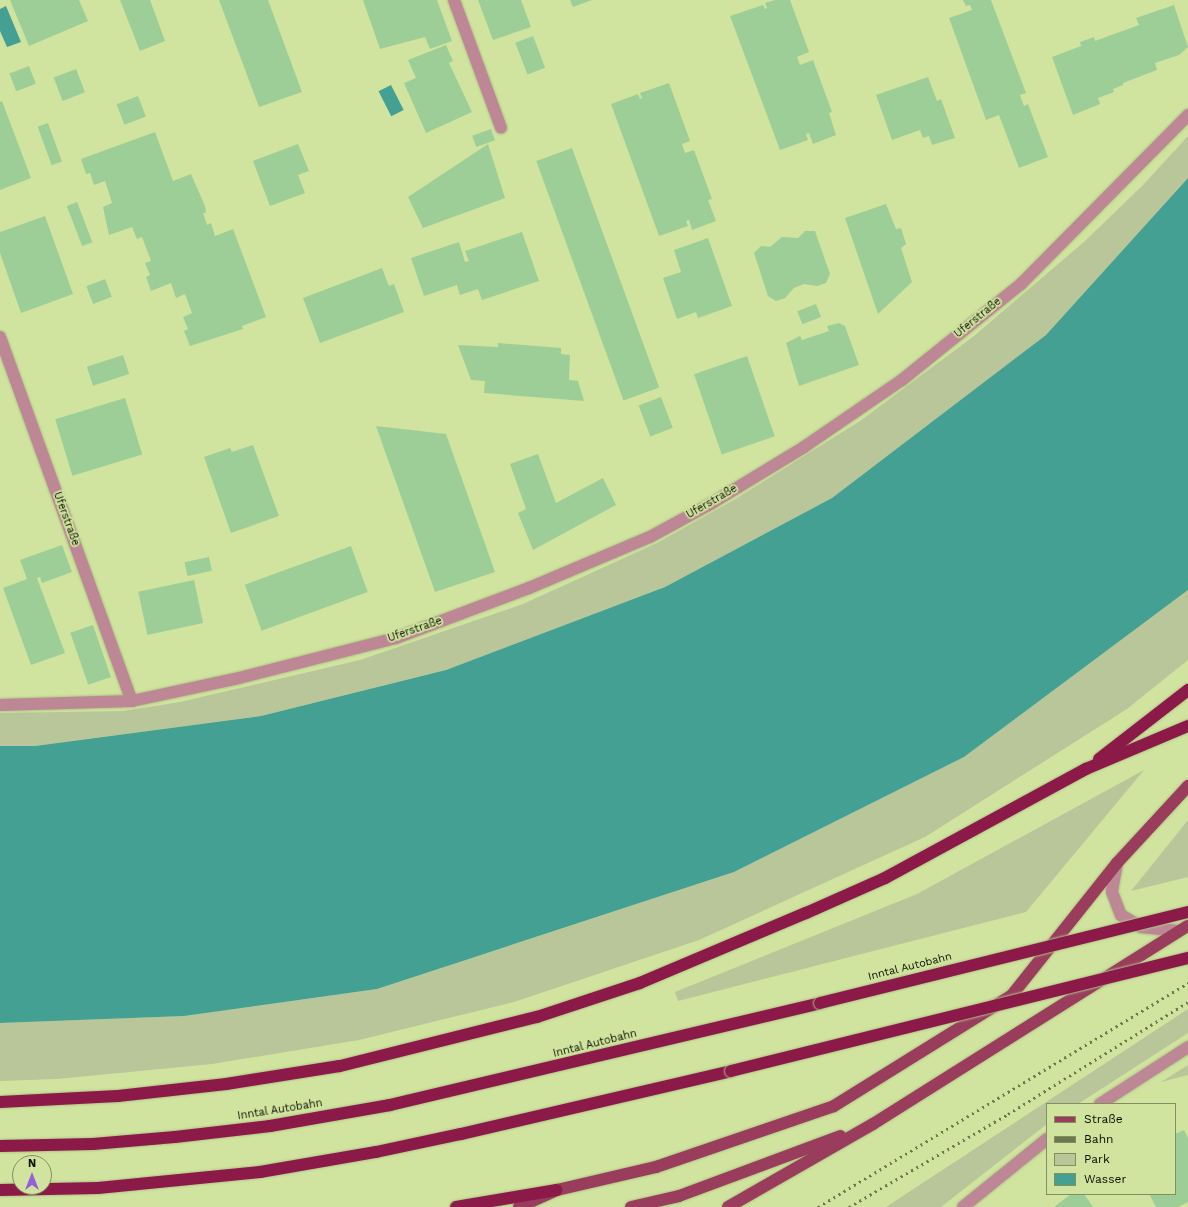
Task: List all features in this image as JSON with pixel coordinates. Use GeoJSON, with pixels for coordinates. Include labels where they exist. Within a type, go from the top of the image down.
{"type":"FeatureCollection","features":[{"type":"Feature","properties":{"kind":"highway"},"geometry":{"type":"LineString","coordinates":[[1086,768],[1188,690]]}},
{"type":"Feature","properties":{"kind":"highway"},"geometry":{"type":"LineString","coordinates":[[0,1102],[125,1095],[332,1067],[537,1017],[640,983],[726,949],[885,878],[1086,768],[1188,726]]}},
{"type":"Feature","properties":{"kind":"highway","name":"Inntal Autobahn"},"geometry":{"type":"LineString","coordinates":[[0,1146],[93,1144],[174,1137],[270,1126],[352,1112],[513,1077],[1188,912]]}},
{"type":"Feature","properties":{"kind":"highway"},"geometry":{"type":"LineString","coordinates":[[0,1190],[98,1188],[260,1172],[376,1152],[461,1134],[731,1071],[1188,958]]}},
{"type":"Feature","properties":{"kind":"highway"},"geometry":{"type":"LineString","coordinates":[[456,1207],[557,1190]]}},
{"type":"Feature","properties":{"kind":"main road"},"geometry":{"type":"LineString","coordinates":[[518,1207],[557,1190],[656,1167],[834,1106],[1012,995],[1117,863],[1188,786]]}},
{"type":"Feature","properties":{"kind":"main road"},"geometry":{"type":"LineString","coordinates":[[728,1207],[873,1124],[1183,929]]}},
{"type":"Feature","properties":{"kind":"main road"},"geometry":{"type":"LineString","coordinates":[[631,1207],[679,1196],[873,1124]]}},
{"type":"Feature","properties":{"kind":"street"},"geometry":{"type":"LineString","coordinates":[[454,0],[501,128]]}},
{"type":"Feature","properties":{"kind":"street","name":"Uferstraße"},"geometry":{"type":"LineString","coordinates":[[0,705],[132,701],[239,678],[396,638],[529,588],[650,537],[712,503],[804,447],[902,380],[1021,284],[1188,115]]}},
{"type":"Feature","properties":{"kind":"street","name":"Uferstraße"},"geometry":{"type":"LineString","coordinates":[[0,337],[132,701]]}},
{"type":"Feature","properties":{"kind":"street"},"geometry":{"type":"LineString","coordinates":[[1117,863],[1112,892],[1120,915],[1141,927],[1183,929]]}},
{"type":"Feature","properties":{"kind":"street"},"geometry":{"type":"LineString","coordinates":[[1102,1103],[1188,1047]]}},
{"type":"Feature","properties":{"kind":"street"},"geometry":{"type":"LineString","coordinates":[[963,1207],[1046,1140]]}},
{"type":"Feature","properties":{"kind":"green space"},"geometry":{"type":"Polygon","coordinates":[[[1188,136],[1188,178],[1046,335],[832,498],[665,587],[446,670],[261,716],[35,746],[0,746],[0,713],[123,711],[180,702],[360,660],[523,604],[657,543],[734,500],[860,421],[974,336],[1085,241],[1143,185],[1188,136]]]}},
{"type":"Feature","properties":{"kind":"green space"},"geometry":{"type":"Polygon","coordinates":[[[1188,590],[1188,660],[1127,709],[925,837],[699,940],[514,1002],[359,1040],[212,1064],[57,1079],[0,1081],[0,1023],[184,1016],[377,989],[734,872],[964,757],[1188,590]]]}},
{"type":"Feature","properties":{"kind":"green space"},"geometry":{"type":"Polygon","coordinates":[[[1144,770],[1026,912],[678,1001],[675,992],[917,894],[1144,770]]]}},
{"type":"Feature","properties":{"kind":"green space"},"geometry":{"type":"Polygon","coordinates":[[[1188,820],[1188,877],[1131,891],[1188,820]]]}},
{"type":"Feature","properties":{"kind":"green space"},"geometry":{"type":"Polygon","coordinates":[[[1188,1009],[1188,1033],[1080,1103],[1046,1103],[1046,1125],[941,1207],[886,1207],[1188,1009]]]}},
{"type":"Feature","properties":{"kind":"green space"},"geometry":{"type":"Polygon","coordinates":[[[1188,1065],[1188,1075],[1161,1082],[1188,1065]]]}},
{"type":"Feature","properties":{"kind":"water"},"geometry":{"type":"Polygon","coordinates":[[[6,6],[21,42],[7,47],[0,31],[0,9],[6,6]]]}},
{"type":"Feature","properties":{"kind":"water"},"geometry":{"type":"Polygon","coordinates":[[[391,85],[404,110],[391,116],[379,91],[391,85]]]}},
{"type":"Feature","properties":{"kind":"water"},"geometry":{"type":"Polygon","coordinates":[[[1188,178],[1188,590],[964,757],[734,872],[377,989],[184,1016],[0,1023],[0,746],[35,746],[261,716],[446,670],[665,587],[832,498],[1046,335],[1188,178]]]}},
{"type":"Feature","properties":{"kind":"building"},"geometry":{"type":"Polygon","coordinates":[[[10,0],[79,0],[88,21],[29,46],[10,0]]]}},
{"type":"Feature","properties":{"kind":"building"},"geometry":{"type":"Polygon","coordinates":[[[120,0],[150,0],[165,41],[140,51],[120,0]]]}},
{"type":"Feature","properties":{"kind":"building"},"geometry":{"type":"Polygon","coordinates":[[[219,0],[268,0],[302,92],[259,107],[219,0]]]}},
{"type":"Feature","properties":{"kind":"building"},"geometry":{"type":"Polygon","coordinates":[[[363,0],[437,0],[452,41],[430,49],[425,37],[380,49],[363,0]]]}},
{"type":"Feature","properties":{"kind":"building"},"geometry":{"type":"Polygon","coordinates":[[[478,0],[521,0],[531,27],[493,40],[478,0]]]}},
{"type":"Feature","properties":{"kind":"building"},"geometry":{"type":"Polygon","coordinates":[[[570,0],[592,0],[573,7],[570,0]]]}},
{"type":"Feature","properties":{"kind":"building"},"geometry":{"type":"Polygon","coordinates":[[[775,0],[790,0],[809,52],[797,57],[800,65],[813,60],[832,112],[829,113],[836,135],[813,144],[809,133],[806,134],[808,140],[780,150],[730,16],[763,5],[765,9],[767,8],[765,3],[775,0]]]}},
{"type":"Feature","properties":{"kind":"building"},"geometry":{"type":"Polygon","coordinates":[[[963,0],[991,0],[1026,93],[1020,95],[1024,106],[1028,104],[1048,157],[1019,168],[999,115],[986,120],[949,18],[972,10],[970,5],[966,6],[963,0]]]}},
{"type":"Feature","properties":{"kind":"building"},"geometry":{"type":"Polygon","coordinates":[[[1174,5],[1188,47],[1179,55],[1155,63],[1157,70],[1123,83],[1123,85],[1113,89],[1114,92],[1098,98],[1100,104],[1073,115],[1052,57],[1081,46],[1080,42],[1094,37],[1095,41],[1139,25],[1136,18],[1174,5]]]}},
{"type":"Feature","properties":{"kind":"building"},"geometry":{"type":"Polygon","coordinates":[[[533,36],[545,68],[527,75],[515,43],[533,36]]]}},
{"type":"Feature","properties":{"kind":"building"},"geometry":{"type":"Polygon","coordinates":[[[446,45],[453,61],[449,63],[472,112],[426,133],[404,83],[416,78],[408,60],[446,45]]]}},
{"type":"Feature","properties":{"kind":"building"},"geometry":{"type":"Polygon","coordinates":[[[29,66],[36,84],[16,91],[9,74],[29,66]]]}},
{"type":"Feature","properties":{"kind":"building"},"geometry":{"type":"Polygon","coordinates":[[[76,69],[85,92],[63,101],[54,78],[76,69]]]}},
{"type":"Feature","properties":{"kind":"building"},"geometry":{"type":"Polygon","coordinates":[[[928,77],[937,101],[941,99],[955,138],[932,145],[929,136],[923,138],[920,130],[892,140],[876,95],[928,77]]]}},
{"type":"Feature","properties":{"kind":"building"},"geometry":{"type":"Polygon","coordinates":[[[669,83],[690,141],[682,144],[685,153],[694,150],[712,199],[708,200],[716,221],[692,230],[689,220],[686,221],[688,226],[659,236],[611,104],[638,94],[640,99],[642,98],[640,93],[669,83]]]}},
{"type":"Feature","properties":{"kind":"building"},"geometry":{"type":"Polygon","coordinates":[[[138,96],[146,117],[124,125],[117,104],[138,96]]]}},
{"type":"Feature","properties":{"kind":"building"},"geometry":{"type":"Polygon","coordinates":[[[2,101],[31,178],[0,190],[0,102],[2,101]]]}},
{"type":"Feature","properties":{"kind":"building"},"geometry":{"type":"Polygon","coordinates":[[[48,123],[62,162],[52,165],[38,127],[48,123]]]}},
{"type":"Feature","properties":{"kind":"building"},"geometry":{"type":"Polygon","coordinates":[[[491,129],[495,140],[476,147],[472,136],[491,129]]]}},
{"type":"Feature","properties":{"kind":"building"},"geometry":{"type":"Polygon","coordinates":[[[155,132],[173,181],[191,174],[205,206],[206,213],[203,213],[207,225],[211,223],[215,236],[233,229],[266,317],[242,326],[243,329],[190,346],[184,331],[188,329],[183,317],[192,313],[185,294],[176,298],[171,283],[151,291],[146,277],[150,275],[145,263],[151,261],[142,237],[137,239],[132,227],[109,235],[103,207],[112,203],[105,181],[94,185],[90,173],[86,174],[81,159],[155,132]]]}},
{"type":"Feature","properties":{"kind":"building"},"geometry":{"type":"Polygon","coordinates":[[[298,144],[309,171],[298,175],[305,193],[270,206],[253,161],[298,144]]]}},
{"type":"Feature","properties":{"kind":"building"},"geometry":{"type":"Polygon","coordinates":[[[488,144],[505,198],[423,228],[408,197],[488,144]]]}},
{"type":"Feature","properties":{"kind":"building"},"geometry":{"type":"Polygon","coordinates":[[[572,148],[659,388],[624,401],[536,161],[572,148]]]}},
{"type":"Feature","properties":{"kind":"building"},"geometry":{"type":"Polygon","coordinates":[[[77,202],[92,242],[82,246],[67,206],[77,202]]]}},
{"type":"Feature","properties":{"kind":"building"},"geometry":{"type":"Polygon","coordinates":[[[886,204],[896,229],[901,228],[906,244],[901,248],[912,282],[878,314],[845,218],[886,204]]]}},
{"type":"Feature","properties":{"kind":"building"},"geometry":{"type":"Polygon","coordinates":[[[45,216],[73,294],[21,313],[0,253],[0,232],[45,216]]]}},
{"type":"Feature","properties":{"kind":"building"},"geometry":{"type":"Polygon","coordinates":[[[805,231],[815,231],[830,274],[826,283],[817,286],[804,284],[794,288],[785,298],[776,301],[768,296],[754,253],[761,246],[770,247],[782,237],[798,238],[805,231]]]}},
{"type":"Feature","properties":{"kind":"building"},"geometry":{"type":"Polygon","coordinates":[[[522,232],[539,281],[482,300],[478,289],[460,295],[457,285],[424,296],[411,258],[459,242],[465,262],[469,261],[465,251],[522,232]]]}},
{"type":"Feature","properties":{"kind":"building"},"geometry":{"type":"Polygon","coordinates":[[[708,238],[732,306],[698,318],[696,312],[677,319],[663,278],[681,272],[674,250],[708,238]]]}},
{"type":"Feature","properties":{"kind":"building"},"geometry":{"type":"Polygon","coordinates":[[[382,268],[389,286],[394,284],[404,312],[320,343],[303,298],[382,268]]]}},
{"type":"Feature","properties":{"kind":"building"},"geometry":{"type":"Polygon","coordinates":[[[105,279],[112,297],[93,304],[86,286],[105,279]]]}},
{"type":"Feature","properties":{"kind":"building"},"geometry":{"type":"Polygon","coordinates":[[[816,304],[821,317],[802,324],[797,311],[816,304]]]}},
{"type":"Feature","properties":{"kind":"building"},"geometry":{"type":"Polygon","coordinates":[[[839,323],[845,326],[859,365],[799,386],[786,343],[800,336],[802,340],[829,331],[827,326],[839,323]]]}},
{"type":"Feature","properties":{"kind":"building"},"geometry":{"type":"Polygon","coordinates":[[[498,343],[561,348],[561,354],[570,355],[569,380],[578,381],[584,401],[484,393],[485,381],[471,380],[458,345],[498,347],[498,343]]]}},
{"type":"Feature","properties":{"kind":"building"},"geometry":{"type":"Polygon","coordinates":[[[123,355],[129,374],[93,386],[87,367],[123,355]]]}},
{"type":"Feature","properties":{"kind":"building"},"geometry":{"type":"Polygon","coordinates":[[[747,356],[775,436],[722,455],[694,374],[747,356]]]}},
{"type":"Feature","properties":{"kind":"building"},"geometry":{"type":"Polygon","coordinates":[[[661,397],[673,428],[650,436],[639,406],[661,397]]]}},
{"type":"Feature","properties":{"kind":"building"},"geometry":{"type":"Polygon","coordinates":[[[125,398],[142,454],[72,476],[55,419],[125,398]]]}},
{"type":"Feature","properties":{"kind":"building"},"geometry":{"type":"Polygon","coordinates":[[[376,426],[446,434],[495,572],[435,592],[376,426]]]}},
{"type":"Feature","properties":{"kind":"building"},"geometry":{"type":"Polygon","coordinates":[[[253,445],[279,516],[231,533],[204,457],[230,448],[232,452],[253,445]]]}},
{"type":"Feature","properties":{"kind":"building"},"geometry":{"type":"Polygon","coordinates":[[[538,454],[556,503],[603,478],[616,505],[533,550],[518,513],[526,509],[510,464],[538,454]]]}},
{"type":"Feature","properties":{"kind":"building"},"geometry":{"type":"Polygon","coordinates":[[[62,545],[72,572],[42,583],[40,577],[37,578],[65,653],[31,665],[3,588],[27,579],[20,560],[62,545]]]}},
{"type":"Feature","properties":{"kind":"building"},"geometry":{"type":"Polygon","coordinates":[[[351,546],[368,592],[262,631],[245,585],[351,546]]]}},
{"type":"Feature","properties":{"kind":"building"},"geometry":{"type":"Polygon","coordinates":[[[209,557],[212,571],[187,576],[185,562],[209,557]]]}},
{"type":"Feature","properties":{"kind":"building"},"geometry":{"type":"Polygon","coordinates":[[[194,580],[203,623],[147,635],[138,592],[194,580]]]}},
{"type":"Feature","properties":{"kind":"building"},"geometry":{"type":"Polygon","coordinates":[[[93,625],[111,677],[88,685],[70,633],[93,625]]]}},
{"type":"Feature","properties":{"kind":"building"},"geometry":{"type":"Polygon","coordinates":[[[1184,1130],[1188,1138],[1188,1202],[1178,1207],[1156,1207],[1150,1195],[1176,1195],[1176,1134],[1184,1130]]]}},
{"type":"Feature","properties":{"kind":"building"},"geometry":{"type":"Polygon","coordinates":[[[1070,1195],[1085,1195],[1093,1207],[1054,1207],[1070,1195]]]}},
{"type":"Feature","properties":{"kind":"railway"},"geometry":{"type":"LineString","coordinates":[[818,1207],[1188,983]]}},
{"type":"Feature","properties":{"kind":"railway"},"geometry":{"type":"LineString","coordinates":[[849,1207],[1008,1114],[1188,1002]]}}]}
